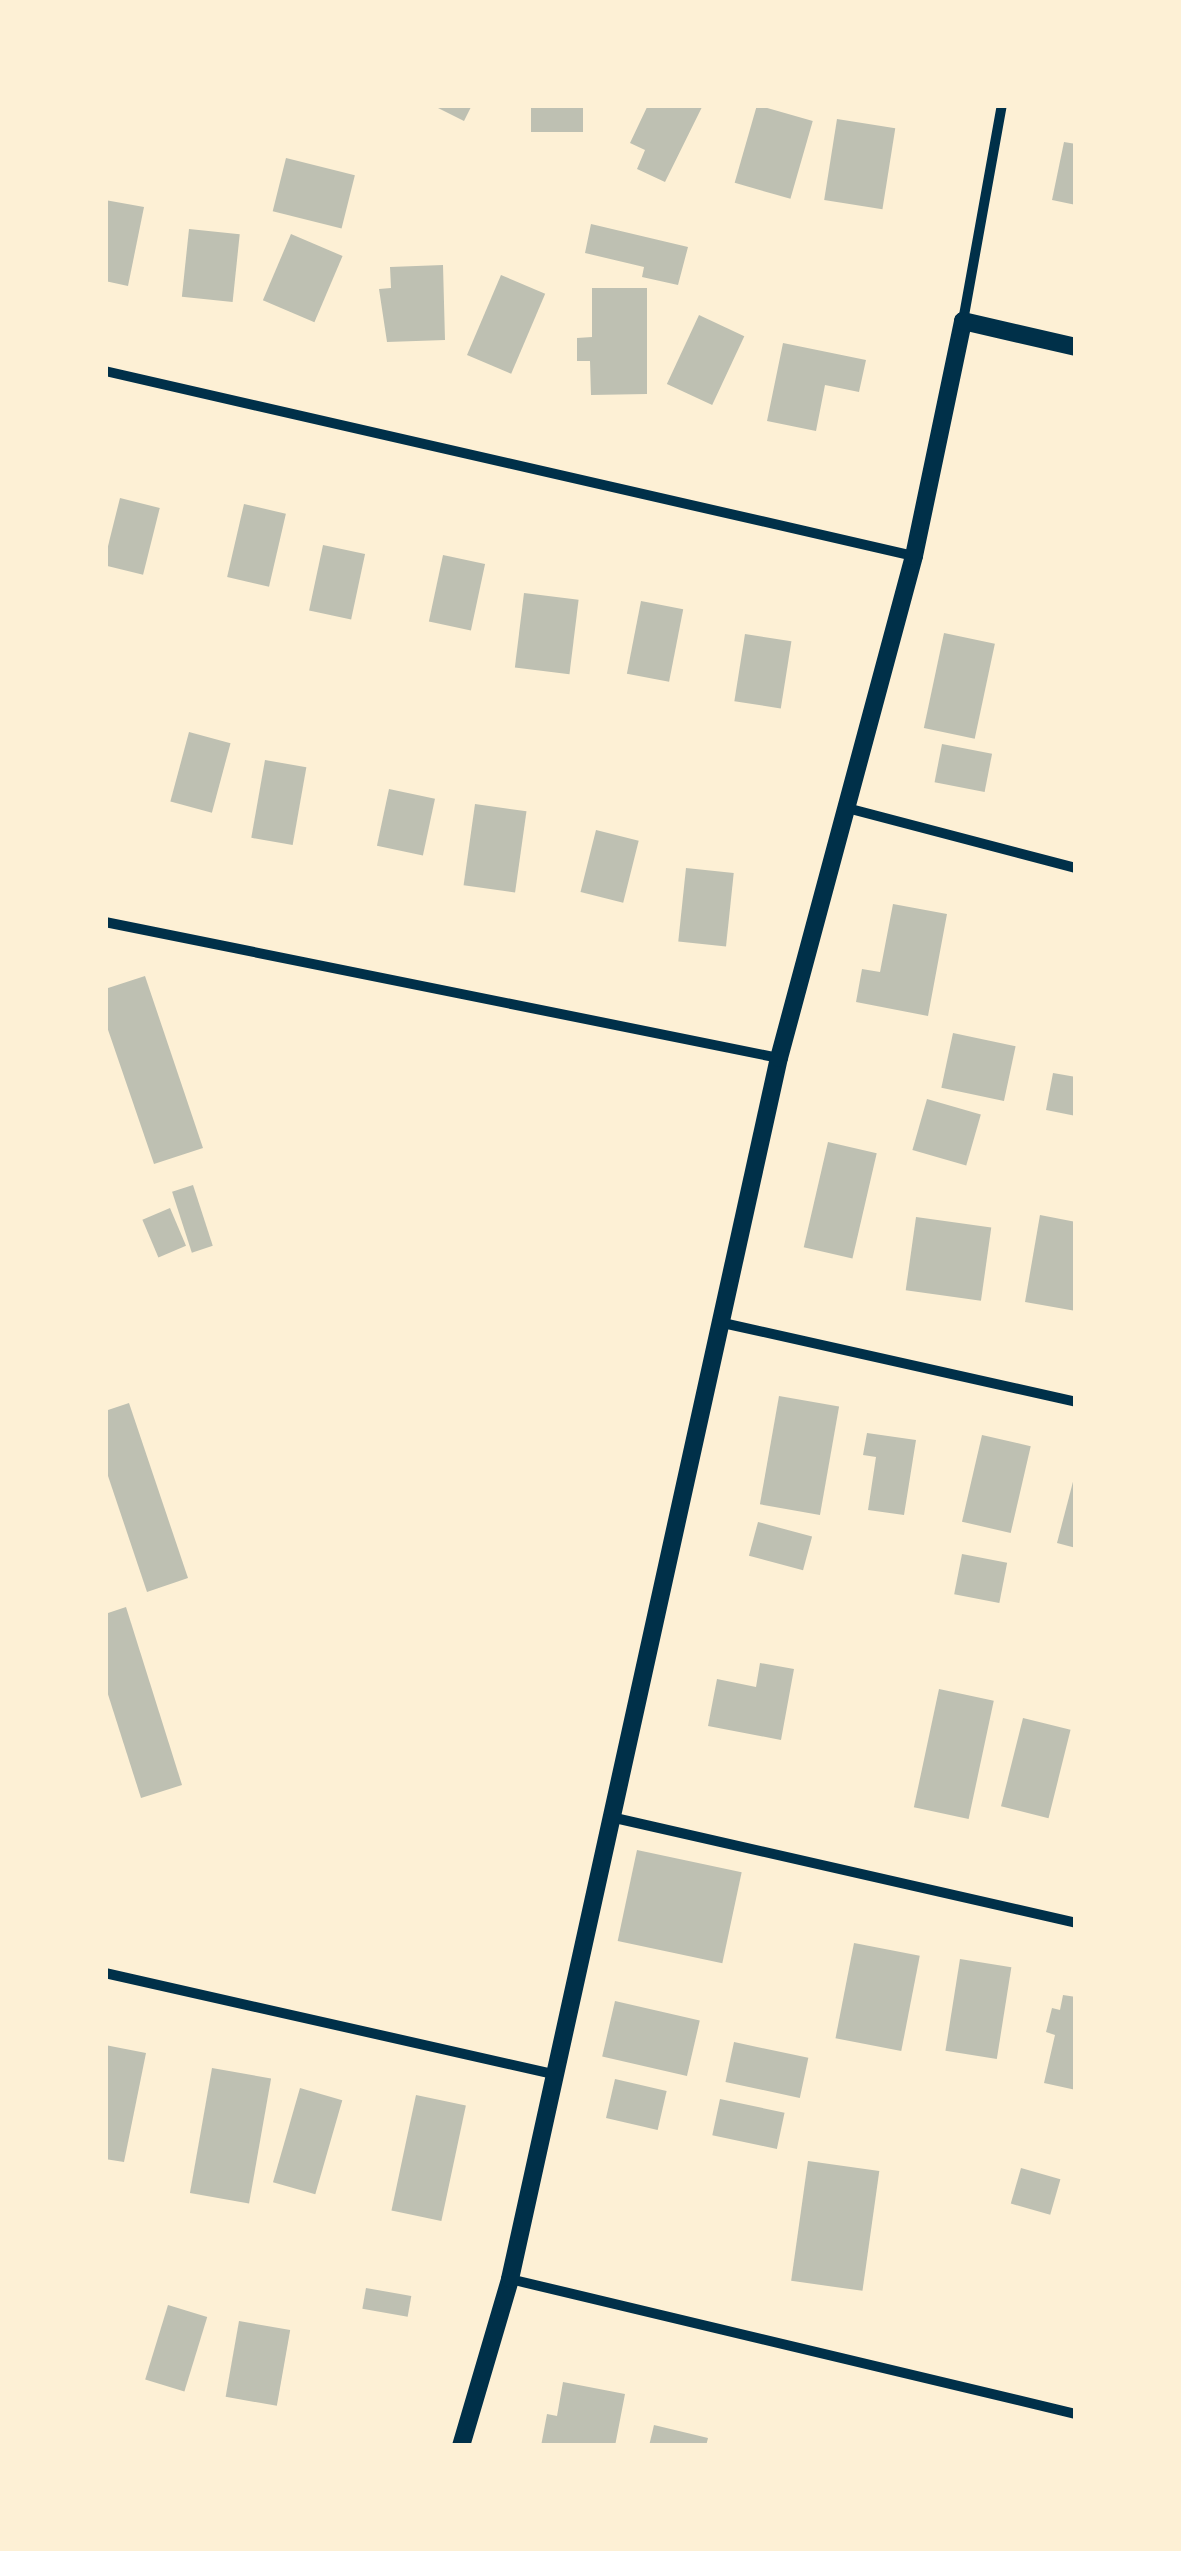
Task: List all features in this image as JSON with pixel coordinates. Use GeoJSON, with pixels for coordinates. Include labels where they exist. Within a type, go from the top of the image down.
{"type":"FeatureCollection","features":[{"type":"Feature","properties":{"kind":"street"},"geometry":{"type":"LineString","coordinates":[[461,2446],[510,2279],[724,1323],[778,1058],[914,556],[963,321],[1002,105]]}},
{"type":"Feature","properties":{"kind":"street"},"geometry":{"type":"LineString","coordinates":[[963,321],[1076,346]]}},
{"type":"Feature","properties":{"kind":"street"},"geometry":{"type":"LineString","coordinates":[[105,371],[914,556]]}},
{"type":"Feature","properties":{"kind":"street"},"geometry":{"type":"LineString","coordinates":[[847,808],[1076,868]]}},
{"type":"Feature","properties":{"kind":"street"},"geometry":{"type":"LineString","coordinates":[[105,922],[778,1058]]}},
{"type":"Feature","properties":{"kind":"street"},"geometry":{"type":"LineString","coordinates":[[724,1323],[1076,1402]]}},
{"type":"Feature","properties":{"kind":"street"},"geometry":{"type":"LineString","coordinates":[[615,1818],[1076,1923]]}},
{"type":"Feature","properties":{"kind":"street"},"geometry":{"type":"LineString","coordinates":[[105,1973],[556,2075]]}},
{"type":"Feature","properties":{"kind":"street"},"geometry":{"type":"LineString","coordinates":[[510,2279],[1076,2414]]}},
{"type":"Feature","properties":{"kind":"building"},"geometry":{"type":"Polygon","coordinates":[[[432,105],[472,105],[464,121],[432,105]]]}},
{"type":"Feature","properties":{"kind":"building"},"geometry":{"type":"Polygon","coordinates":[[[531,105],[583,105],[583,132],[531,132],[531,105]]]}},
{"type":"Feature","properties":{"kind":"building"},"geometry":{"type":"Polygon","coordinates":[[[648,105],[703,105],[665,182],[637,169],[645,150],[630,143],[648,105]]]}},
{"type":"Feature","properties":{"kind":"building"},"geometry":{"type":"Polygon","coordinates":[[[757,105],[813,121],[790,199],[735,183],[757,105]]]}},
{"type":"Feature","properties":{"kind":"building"},"geometry":{"type":"Polygon","coordinates":[[[837,119],[895,128],[882,209],[824,200],[837,119]]]}},
{"type":"Feature","properties":{"kind":"building"},"geometry":{"type":"Polygon","coordinates":[[[1064,142],[1076,144],[1076,205],[1052,200],[1064,142]]]}},
{"type":"Feature","properties":{"kind":"building"},"geometry":{"type":"Polygon","coordinates":[[[286,158],[355,175],[342,229],[273,211],[286,158]]]}},
{"type":"Feature","properties":{"kind":"building"},"geometry":{"type":"Polygon","coordinates":[[[105,200],[144,207],[128,286],[105,281],[105,200]]]}},
{"type":"Feature","properties":{"kind":"building"},"geometry":{"type":"Polygon","coordinates":[[[591,224],[688,247],[678,285],[642,277],[644,267],[585,253],[591,224]]]}},
{"type":"Feature","properties":{"kind":"building"},"geometry":{"type":"Polygon","coordinates":[[[189,229],[240,234],[233,302],[182,297],[189,229]]]}},
{"type":"Feature","properties":{"kind":"building"},"geometry":{"type":"Polygon","coordinates":[[[291,234],[343,256],[314,322],[263,300],[291,234]]]}},
{"type":"Feature","properties":{"kind":"building"},"geometry":{"type":"Polygon","coordinates":[[[443,265],[445,340],[387,342],[379,289],[391,288],[390,267],[443,265]]]}},
{"type":"Feature","properties":{"kind":"building"},"geometry":{"type":"Polygon","coordinates":[[[501,275],[545,294],[511,374],[467,355],[501,275]]]}},
{"type":"Feature","properties":{"kind":"building"},"geometry":{"type":"Polygon","coordinates":[[[592,288],[647,288],[647,394],[591,395],[590,361],[577,361],[577,338],[592,337],[592,288]]]}},
{"type":"Feature","properties":{"kind":"building"},"geometry":{"type":"Polygon","coordinates":[[[699,315],[744,336],[712,405],[667,384],[699,315]]]}},
{"type":"Feature","properties":{"kind":"building"},"geometry":{"type":"Polygon","coordinates":[[[783,343],[866,360],[859,392],[825,385],[816,431],[767,421],[783,343]]]}},
{"type":"Feature","properties":{"kind":"building"},"geometry":{"type":"Polygon","coordinates":[[[120,498],[160,508],[143,575],[105,565],[120,498]]]}},
{"type":"Feature","properties":{"kind":"building"},"geometry":{"type":"Polygon","coordinates":[[[244,504],[286,514],[269,587],[227,577],[244,504]]]}},
{"type":"Feature","properties":{"kind":"building"},"geometry":{"type":"Polygon","coordinates":[[[323,545],[365,554],[351,619],[309,611],[323,545]]]}},
{"type":"Feature","properties":{"kind":"building"},"geometry":{"type":"Polygon","coordinates":[[[443,555],[485,564],[471,630],[429,622],[443,555]]]}},
{"type":"Feature","properties":{"kind":"building"},"geometry":{"type":"Polygon","coordinates":[[[524,593],[579,600],[569,674],[515,667],[524,593]]]}},
{"type":"Feature","properties":{"kind":"building"},"geometry":{"type":"Polygon","coordinates":[[[641,601],[683,609],[669,682],[627,674],[641,601]]]}},
{"type":"Feature","properties":{"kind":"building"},"geometry":{"type":"Polygon","coordinates":[[[944,633],[995,644],[975,739],[924,728],[944,633]]]}},
{"type":"Feature","properties":{"kind":"building"},"geometry":{"type":"Polygon","coordinates":[[[745,634],[791,641],[781,709],[734,701],[745,634]]]}},
{"type":"Feature","properties":{"kind":"building"},"geometry":{"type":"Polygon","coordinates":[[[189,732],[231,743],[212,813],[170,802],[189,732]]]}},
{"type":"Feature","properties":{"kind":"building"},"geometry":{"type":"Polygon","coordinates":[[[942,744],[992,754],[985,792],[935,782],[942,744]]]}},
{"type":"Feature","properties":{"kind":"building"},"geometry":{"type":"Polygon","coordinates":[[[265,760],[306,767],[293,845],[251,838],[265,760]]]}},
{"type":"Feature","properties":{"kind":"building"},"geometry":{"type":"Polygon","coordinates":[[[389,789],[435,799],[423,856],[377,846],[389,789]]]}},
{"type":"Feature","properties":{"kind":"building"},"geometry":{"type":"Polygon","coordinates":[[[475,804],[526,811],[515,892],[464,885],[475,804]]]}},
{"type":"Feature","properties":{"kind":"building"},"geometry":{"type":"Polygon","coordinates":[[[596,830],[639,841],[623,903],[581,892],[596,830]]]}},
{"type":"Feature","properties":{"kind":"building"},"geometry":{"type":"Polygon","coordinates":[[[686,868],[734,873],[726,947],[678,942],[686,868]]]}},
{"type":"Feature","properties":{"kind":"building"},"geometry":{"type":"Polygon","coordinates":[[[893,904],[947,914],[928,1016],[856,1002],[862,969],[880,972],[893,904]]]}},
{"type":"Feature","properties":{"kind":"building"},"geometry":{"type":"Polygon","coordinates":[[[145,976],[203,1148],[154,1164],[105,1021],[105,989],[145,976]]]}},
{"type":"Feature","properties":{"kind":"building"},"geometry":{"type":"Polygon","coordinates":[[[953,1033],[1016,1046],[1004,1101],[941,1088],[953,1033]]]}},
{"type":"Feature","properties":{"kind":"building"},"geometry":{"type":"Polygon","coordinates":[[[1053,1073],[1076,1077],[1076,1116],[1046,1110],[1053,1073]]]}},
{"type":"Feature","properties":{"kind":"building"},"geometry":{"type":"Polygon","coordinates":[[[927,1099],[981,1114],[966,1165],[912,1150],[927,1099]]]}},
{"type":"Feature","properties":{"kind":"building"},"geometry":{"type":"Polygon","coordinates":[[[828,1142],[877,1153],[852,1258],[804,1247],[828,1142]]]}},
{"type":"Feature","properties":{"kind":"building"},"geometry":{"type":"Polygon","coordinates":[[[193,1185],[213,1246],[192,1253],[172,1192],[193,1185]]]}},
{"type":"Feature","properties":{"kind":"building"},"geometry":{"type":"Polygon","coordinates":[[[170,1208],[186,1246],[158,1257],[142,1220],[170,1208]]]}},
{"type":"Feature","properties":{"kind":"building"},"geometry":{"type":"Polygon","coordinates":[[[1040,1215],[1076,1222],[1076,1311],[1025,1302],[1040,1215]]]}},
{"type":"Feature","properties":{"kind":"building"},"geometry":{"type":"Polygon","coordinates":[[[916,1217],[991,1228],[981,1301],[906,1290],[916,1217]]]}},
{"type":"Feature","properties":{"kind":"building"},"geometry":{"type":"Polygon","coordinates":[[[779,1396],[839,1407],[820,1515],[760,1504],[779,1396]]]}},
{"type":"Feature","properties":{"kind":"building"},"geometry":{"type":"Polygon","coordinates":[[[129,1403],[188,1578],[147,1592],[105,1467],[105,1411],[129,1403]]]}},
{"type":"Feature","properties":{"kind":"building"},"geometry":{"type":"Polygon","coordinates":[[[867,1433],[916,1440],[904,1515],[868,1510],[876,1457],[863,1455],[867,1433]]]}},
{"type":"Feature","properties":{"kind":"building"},"geometry":{"type":"Polygon","coordinates":[[[982,1435],[1031,1446],[1011,1533],[962,1522],[982,1435]]]}},
{"type":"Feature","properties":{"kind":"building"},"geometry":{"type":"Polygon","coordinates":[[[1076,1474],[1076,1548],[1057,1543],[1076,1474]]]}},
{"type":"Feature","properties":{"kind":"building"},"geometry":{"type":"Polygon","coordinates":[[[758,1522],[812,1536],[803,1570],[749,1556],[758,1522]]]}},
{"type":"Feature","properties":{"kind":"building"},"geometry":{"type":"Polygon","coordinates":[[[962,1554],[1007,1563],[999,1603],[954,1594],[962,1554]]]}},
{"type":"Feature","properties":{"kind":"building"},"geometry":{"type":"Polygon","coordinates":[[[126,1607],[182,1785],[141,1798],[105,1685],[105,1614],[126,1607]]]}},
{"type":"Feature","properties":{"kind":"building"},"geometry":{"type":"Polygon","coordinates":[[[760,1663],[794,1669],[781,1740],[708,1726],[717,1679],[756,1687],[760,1663]]]}},
{"type":"Feature","properties":{"kind":"building"},"geometry":{"type":"Polygon","coordinates":[[[939,1689],[994,1701],[969,1819],[914,1807],[939,1689]]]}},
{"type":"Feature","properties":{"kind":"building"},"geometry":{"type":"Polygon","coordinates":[[[1023,1718],[1071,1730],[1049,1818],[1001,1806],[1023,1718]]]}},
{"type":"Feature","properties":{"kind":"building"},"geometry":{"type":"Polygon","coordinates":[[[637,1850],[742,1872],[722,1963],[618,1941],[637,1850]]]}},
{"type":"Feature","properties":{"kind":"building"},"geometry":{"type":"Polygon","coordinates":[[[854,1943],[920,1956],[901,2051],[835,2038],[854,1943]]]}},
{"type":"Feature","properties":{"kind":"building"},"geometry":{"type":"Polygon","coordinates":[[[960,1959],[1011,1967],[997,2059],[945,2051],[960,1959]]]}},
{"type":"Feature","properties":{"kind":"building"},"geometry":{"type":"Polygon","coordinates":[[[1063,1995],[1076,1997],[1076,2090],[1044,2083],[1055,2035],[1046,2032],[1052,2008],[1060,2010],[1063,1995]]]}},
{"type":"Feature","properties":{"kind":"building"},"geometry":{"type":"Polygon","coordinates":[[[615,2001],[700,2021],[687,2076],[602,2057],[615,2001]]]}},
{"type":"Feature","properties":{"kind":"building"},"geometry":{"type":"Polygon","coordinates":[[[734,2042],[808,2058],[800,2098],[725,2082],[734,2042]]]}},
{"type":"Feature","properties":{"kind":"building"},"geometry":{"type":"Polygon","coordinates":[[[105,2045],[146,2053],[124,2162],[105,2159],[105,2045]]]}},
{"type":"Feature","properties":{"kind":"building"},"geometry":{"type":"Polygon","coordinates":[[[212,2068],[271,2078],[249,2203],[190,2193],[212,2068]]]}},
{"type":"Feature","properties":{"kind":"building"},"geometry":{"type":"Polygon","coordinates":[[[615,2079],[667,2091],[658,2130],[606,2118],[615,2079]]]}},
{"type":"Feature","properties":{"kind":"building"},"geometry":{"type":"Polygon","coordinates":[[[300,2088],[342,2100],[315,2194],[273,2182],[300,2088]]]}},
{"type":"Feature","properties":{"kind":"building"},"geometry":{"type":"Polygon","coordinates":[[[416,2095],[466,2106],[441,2221],[391,2210],[416,2095]]]}},
{"type":"Feature","properties":{"kind":"building"},"geometry":{"type":"Polygon","coordinates":[[[720,2099],[785,2113],[777,2149],[712,2135],[720,2099]]]}},
{"type":"Feature","properties":{"kind":"building"},"geometry":{"type":"Polygon","coordinates":[[[808,2161],[879,2171],[862,2291],[791,2281],[808,2161]]]}},
{"type":"Feature","properties":{"kind":"building"},"geometry":{"type":"Polygon","coordinates":[[[1021,2168],[1060,2179],[1050,2215],[1011,2204],[1021,2168]]]}},
{"type":"Feature","properties":{"kind":"building"},"geometry":{"type":"Polygon","coordinates":[[[366,2288],[411,2296],[408,2317],[362,2309],[366,2288]]]}},
{"type":"Feature","properties":{"kind":"building"},"geometry":{"type":"Polygon","coordinates":[[[168,2305],[207,2317],[184,2392],[145,2380],[168,2305]]]}},
{"type":"Feature","properties":{"kind":"building"},"geometry":{"type":"Polygon","coordinates":[[[239,2321],[290,2330],[277,2406],[226,2397],[239,2321]]]}},
{"type":"Feature","properties":{"kind":"building"},"geometry":{"type":"Polygon","coordinates":[[[563,2382],[625,2394],[615,2446],[541,2446],[547,2414],[557,2416],[563,2382]]]}},
{"type":"Feature","properties":{"kind":"building"},"geometry":{"type":"Polygon","coordinates":[[[654,2425],[708,2438],[706,2446],[649,2446],[654,2425]]]}}]}
